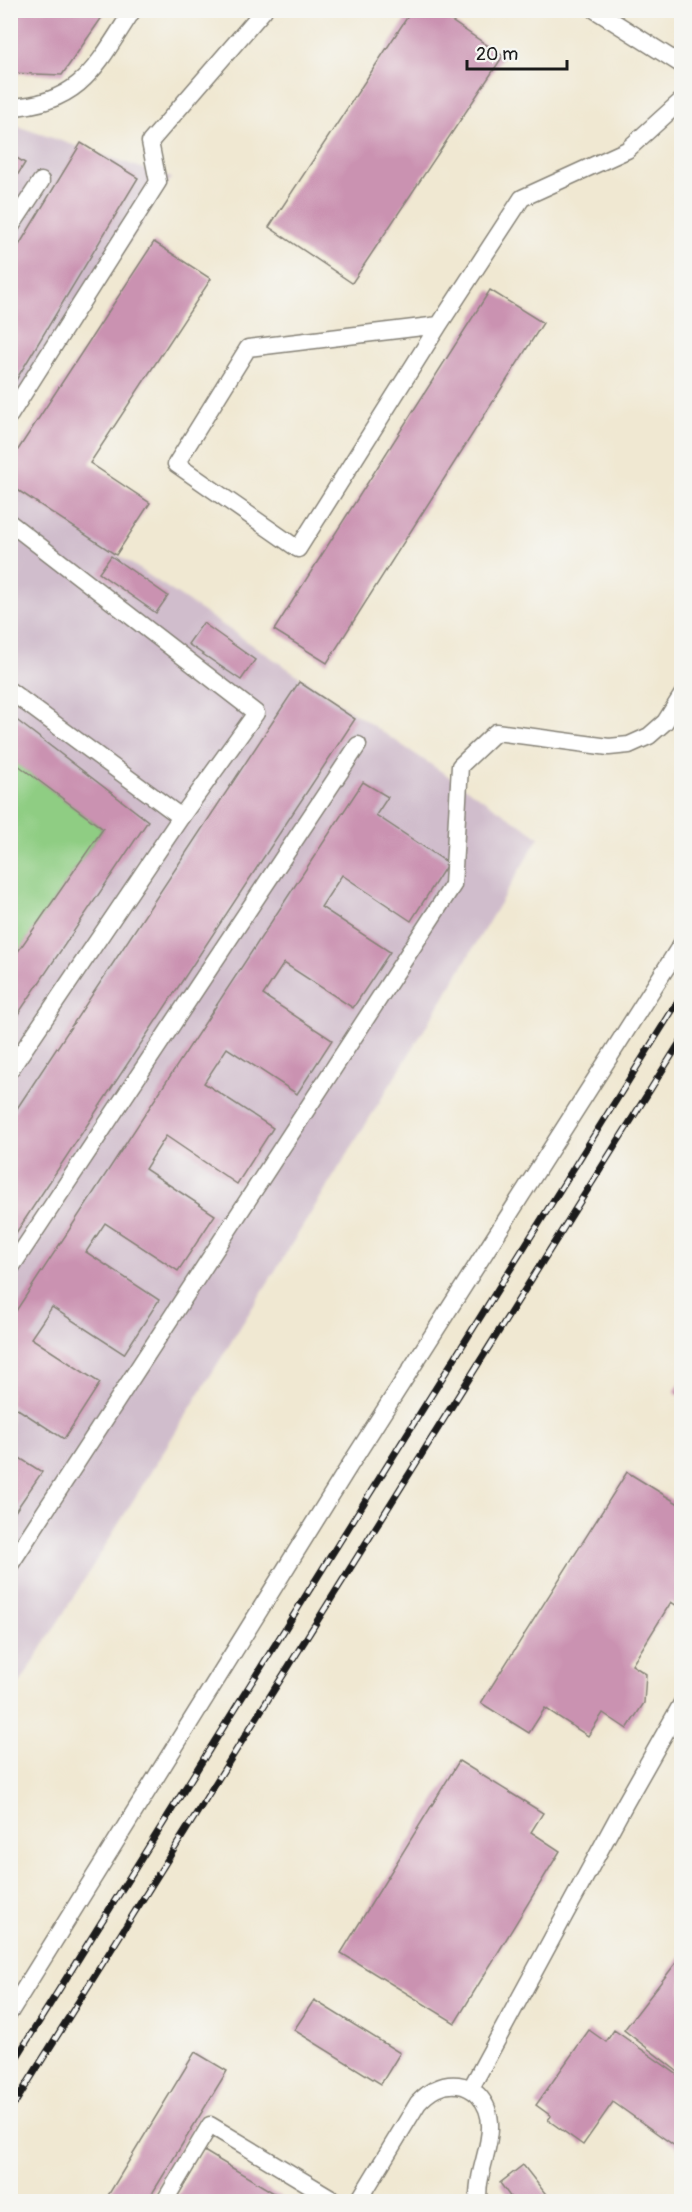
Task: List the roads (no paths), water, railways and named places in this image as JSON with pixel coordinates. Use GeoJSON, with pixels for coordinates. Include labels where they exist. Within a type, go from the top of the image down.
{"type":"FeatureCollection","features":[{"type":"Feature","properties":{"kind":"lane"},"geometry":{"type":"LineString","coordinates":[[10,107],[37,105],[74,89],[91,73],[133,10]]}},
{"type":"Feature","properties":{"kind":"lane"},"geometry":{"type":"LineString","coordinates":[[10,415],[158,182],[150,142],[264,10]]}},
{"type":"Feature","properties":{"kind":"lane"},"geometry":{"type":"LineString","coordinates":[[595,10],[681,65]]}},
{"type":"Feature","properties":{"kind":"lane"},"geometry":{"type":"LineString","coordinates":[[439,325],[248,348],[176,464],[298,549],[522,198],[627,150],[681,100]]}},
{"type":"Feature","properties":{"kind":"lane"},"geometry":{"type":"LineString","coordinates":[[10,228],[41,181]]}},
{"type":"Feature","properties":{"kind":"lane"},"geometry":{"type":"LineString","coordinates":[[10,523],[256,713],[181,817],[10,1070]]}},
{"type":"Feature","properties":{"kind":"lane"},"geometry":{"type":"LineString","coordinates":[[10,691],[181,817]]}},
{"type":"Feature","properties":{"kind":"lane"},"geometry":{"type":"LineString","coordinates":[[10,1565],[453,885],[460,766],[496,732],[609,747],[629,745],[649,736],[665,722],[681,695]]}},
{"type":"Feature","properties":{"kind":"lane"},"geometry":{"type":"LineString","coordinates":[[10,1269],[357,745]]}},
{"type":"Feature","properties":{"kind":"lane"},"geometry":{"type":"LineString","coordinates":[[10,2012],[353,1460],[681,943]]}},
{"type":"Feature","properties":{"kind":"lane"},"geometry":{"type":"LineString","coordinates":[[471,2088],[681,1702]]}},
{"type":"Feature","properties":{"kind":"lane"},"geometry":{"type":"LineString","coordinates":[[358,2202],[418,2103],[436,2088],[447,2085],[471,2088],[481,2098],[488,2111],[490,2124],[478,2202]]}},
{"type":"Feature","properties":{"kind":"lane"},"geometry":{"type":"LineString","coordinates":[[164,2202],[210,2125],[338,2202]]}},
{"type":"Feature","properties":{"kind":"railway"},"geometry":{"type":"LineString","coordinates":[[10,2068],[682,995]]}},
{"type":"Feature","properties":{"kind":"railway"},"geometry":{"type":"LineString","coordinates":[[10,2111],[682,1039]]}}]}
